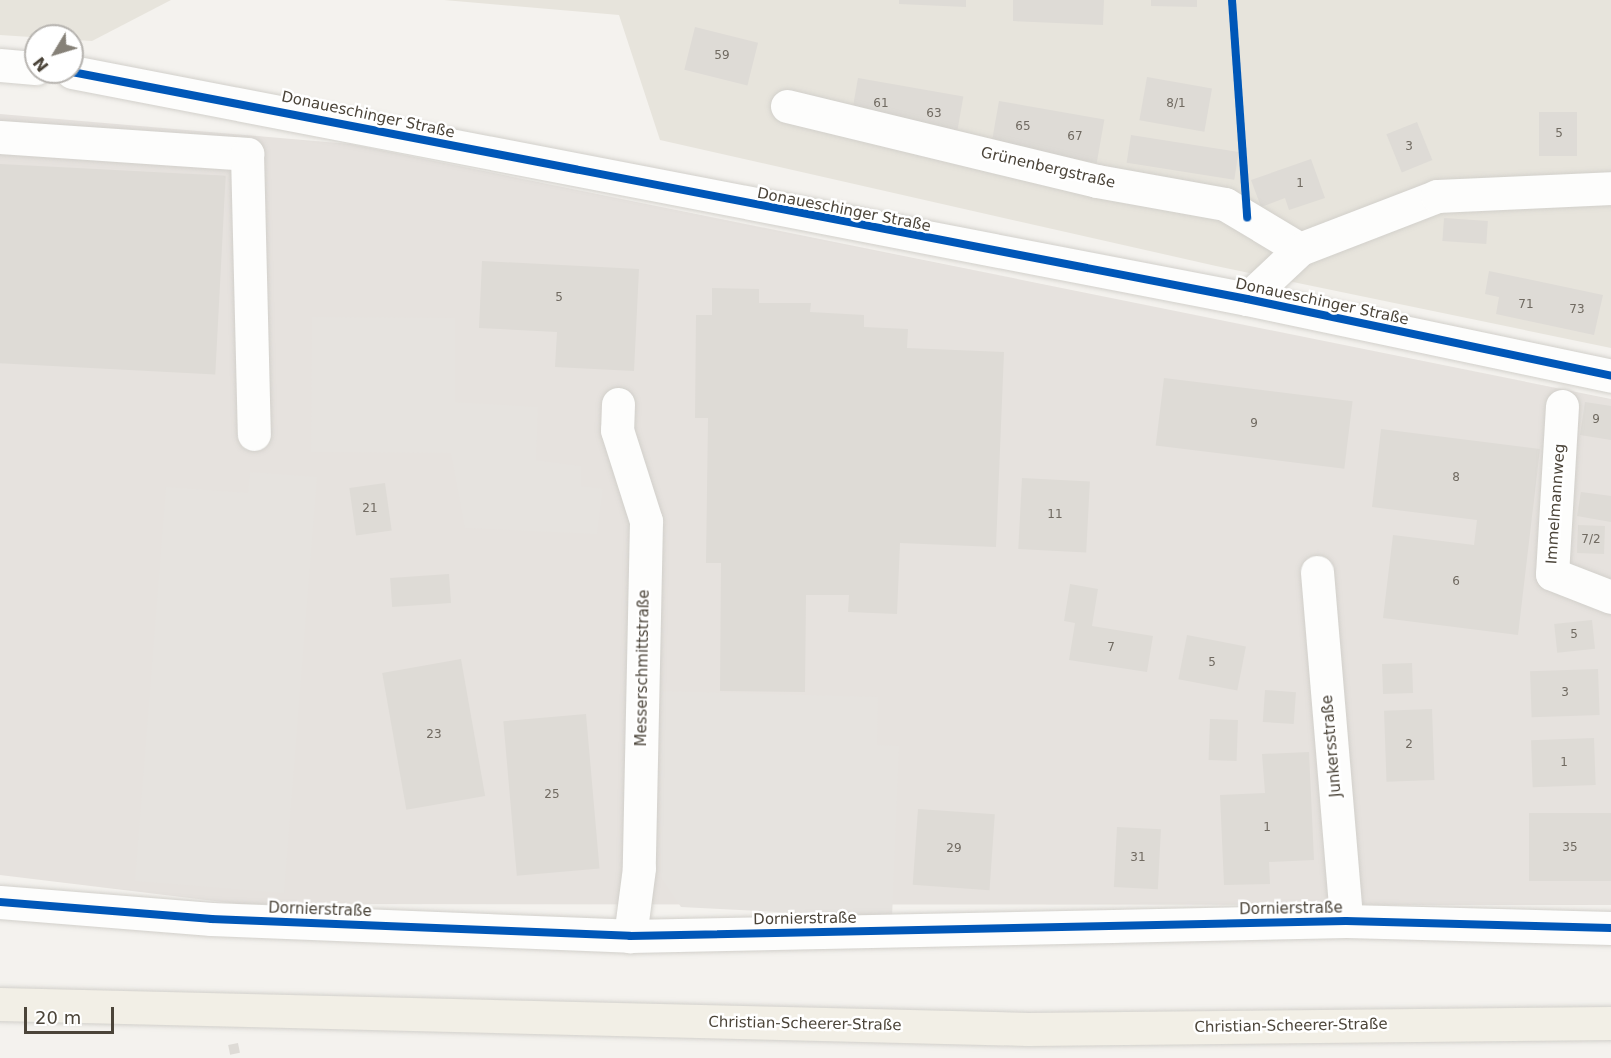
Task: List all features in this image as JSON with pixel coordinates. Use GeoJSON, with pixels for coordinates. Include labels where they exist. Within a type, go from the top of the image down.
{"type":"FeatureCollection","features":[{"type":"Feature","properties":{"kind":"main road","name":"Christian-Scheerer-Straße"},"geometry":{"type":"LineString","coordinates":[[0,1004],[1028,1029],[1611,1023]]}},
{"type":"Feature","properties":{"kind":"street"},"geometry":{"type":"LineString","coordinates":[[0,65],[24,67]]}},
{"type":"Feature","properties":{"kind":"street","name":"Donaueschinger Straße"},"geometry":{"type":"LineString","coordinates":[[84,74],[1247,299],[1611,376]]}},
{"type":"Feature","properties":{"kind":"street","name":"Grünenbergstraße"},"geometry":{"type":"LineString","coordinates":[[787,106],[1097,181],[1224,204],[1300,249]]}},
{"type":"Feature","properties":{"kind":"street"},"geometry":{"type":"LineString","coordinates":[[0,137],[247,154],[254,434]]}},
{"type":"Feature","properties":{"kind":"street"},"geometry":{"type":"LineString","coordinates":[[1247,299],[1300,249],[1437,196],[1611,188]]}},
{"type":"Feature","properties":{"kind":"street","name":"Messerschmittstraße"},"geometry":{"type":"LineString","coordinates":[[618,404],[617,430],[646,521],[639,868],[630,936]]}},
{"type":"Feature","properties":{"kind":"street","name":"Immelmannweg"},"geometry":{"type":"LineString","coordinates":[[1562,406],[1552,574],[1611,597]]}},
{"type":"Feature","properties":{"kind":"street","name":"Junkersstraße"},"geometry":{"type":"LineString","coordinates":[[1317,572],[1346,921]]}},
{"type":"Feature","properties":{"kind":"street","name":"Dornierstraße"},"geometry":{"type":"LineString","coordinates":[[0,902],[211,919],[630,936],[1346,921],[1611,928]]}},
{"type":"Feature","properties":{"kind":"shaded area"},"geometry":{"type":"Polygon","coordinates":[[[0,0],[171,0],[92,41],[84,40],[84,24],[24,24],[24,37],[0,35],[0,0]]]}},
{"type":"Feature","properties":{"kind":"shaded area"},"geometry":{"type":"Polygon","coordinates":[[[444,0],[1611,0],[1611,348],[1216,266],[660,140],[619,15],[444,0]]]}},
{"type":"Feature","properties":{"kind":"shaded area"},"geometry":{"type":"Polygon","coordinates":[[[0,114],[350,144],[1611,399],[1611,905],[239,904],[0,875],[0,114]]]}},
{"type":"Feature","properties":{"kind":"shaded area"},"geometry":{"type":"Polygon","coordinates":[[[312,317],[455,318],[455,402],[538,407],[536,460],[581,466],[581,486],[603,489],[597,534],[465,528],[451,453],[311,452],[312,317]]]}},
{"type":"Feature","properties":{"kind":"shaded area"},"geometry":{"type":"Polygon","coordinates":[[[250,472],[317,477],[284,893],[135,881],[166,487],[248,493],[250,472]]]}},
{"type":"Feature","properties":{"kind":"shaded area"},"geometry":{"type":"Polygon","coordinates":[[[661,691],[878,697],[877,745],[899,746],[892,918],[681,907],[661,877],[661,691]]]}},
{"type":"Feature","properties":{"kind":"building"},"geometry":{"type":"Polygon","coordinates":[[[899,0],[966,0],[966,7],[899,4],[899,0]]]}},
{"type":"Feature","properties":{"kind":"building"},"geometry":{"type":"Polygon","coordinates":[[[1013,0],[1104,0],[1103,25],[1013,21],[1013,0]]]}},
{"type":"Feature","properties":{"kind":"building"},"geometry":{"type":"Polygon","coordinates":[[[1151,0],[1197,0],[1197,7],[1151,6],[1151,0]]]}},
{"type":"Feature","properties":{"kind":"building"},"geometry":{"type":"Polygon","coordinates":[[[695,27],[758,43],[747,85],[684,70],[695,27]]]}},
{"type":"Feature","properties":{"kind":"building"},"geometry":{"type":"Polygon","coordinates":[[[1147,77],[1212,88],[1204,132],[1139,120],[1147,77]]]}},
{"type":"Feature","properties":{"kind":"building"},"geometry":{"type":"Polygon","coordinates":[[[858,78],[963,97],[956,139],[851,120],[858,78]]]}},
{"type":"Feature","properties":{"kind":"building"},"geometry":{"type":"Polygon","coordinates":[[[999,101],[1104,120],[1097,163],[991,144],[999,101]]]}},
{"type":"Feature","properties":{"kind":"building"},"geometry":{"type":"Polygon","coordinates":[[[1539,112],[1577,112],[1577,156],[1539,156],[1539,112]]]}},
{"type":"Feature","properties":{"kind":"building"},"geometry":{"type":"Polygon","coordinates":[[[1417,122],[1432,160],[1402,172],[1386,134],[1417,122]]]}},
{"type":"Feature","properties":{"kind":"building"},"geometry":{"type":"Polygon","coordinates":[[[1131,135],[1239,152],[1234,180],[1127,163],[1131,135]]]}},
{"type":"Feature","properties":{"kind":"building"},"geometry":{"type":"Polygon","coordinates":[[[1311,159],[1325,198],[1289,210],[1285,198],[1261,207],[1251,180],[1311,159]]]}},
{"type":"Feature","properties":{"kind":"building"},"geometry":{"type":"Polygon","coordinates":[[[0,164],[226,176],[215,375],[0,363],[0,164]]]}},
{"type":"Feature","properties":{"kind":"building"},"geometry":{"type":"Polygon","coordinates":[[[1444,218],[1488,221],[1486,244],[1442,241],[1444,218]]]}},
{"type":"Feature","properties":{"kind":"building"},"geometry":{"type":"Polygon","coordinates":[[[482,261],[639,269],[634,371],[555,367],[557,332],[479,328],[482,261]]]}},
{"type":"Feature","properties":{"kind":"building"},"geometry":{"type":"Polygon","coordinates":[[[1489,271],[1603,295],[1594,335],[1496,314],[1499,297],[1485,294],[1489,271]]]}},
{"type":"Feature","properties":{"kind":"building"},"geometry":{"type":"Polygon","coordinates":[[[712,288],[759,289],[759,303],[811,303],[810,312],[864,315],[864,327],[908,329],[907,348],[1004,352],[996,547],[900,543],[897,614],[848,612],[849,595],[806,595],[805,692],[720,691],[721,563],[706,563],[708,418],[695,418],[696,315],[712,315],[712,288]]]}},
{"type":"Feature","properties":{"kind":"building"},"geometry":{"type":"Polygon","coordinates":[[[1164,378],[1353,401],[1344,469],[1156,445],[1164,378]]]}},
{"type":"Feature","properties":{"kind":"building"},"geometry":{"type":"Polygon","coordinates":[[[1585,402],[1611,406],[1611,440],[1580,435],[1585,402]]]}},
{"type":"Feature","properties":{"kind":"building"},"geometry":{"type":"Polygon","coordinates":[[[1381,429],[1540,449],[1518,635],[1383,618],[1393,535],[1474,545],[1477,520],[1372,507],[1381,429]]]}},
{"type":"Feature","properties":{"kind":"building"},"geometry":{"type":"Polygon","coordinates":[[[1022,478],[1090,482],[1086,552],[1018,549],[1022,478]]]}},
{"type":"Feature","properties":{"kind":"building"},"geometry":{"type":"Polygon","coordinates":[[[385,483],[392,531],[356,536],[349,488],[385,483]]]}},
{"type":"Feature","properties":{"kind":"building"},"geometry":{"type":"Polygon","coordinates":[[[1581,492],[1611,496],[1611,522],[1577,516],[1581,492]]]}},
{"type":"Feature","properties":{"kind":"building"},"geometry":{"type":"Polygon","coordinates":[[[1578,525],[1605,526],[1604,554],[1577,553],[1578,525]]]}},
{"type":"Feature","properties":{"kind":"building"},"geometry":{"type":"Polygon","coordinates":[[[449,574],[451,603],[392,607],[390,578],[449,574]]]}},
{"type":"Feature","properties":{"kind":"building"},"geometry":{"type":"Polygon","coordinates":[[[1070,584],[1098,589],[1092,626],[1153,636],[1147,672],[1069,660],[1075,623],[1064,621],[1070,584]]]}},
{"type":"Feature","properties":{"kind":"building"},"geometry":{"type":"Polygon","coordinates":[[[1592,620],[1595,649],[1557,653],[1554,624],[1592,620]]]}},
{"type":"Feature","properties":{"kind":"building"},"geometry":{"type":"Polygon","coordinates":[[[1187,635],[1246,646],[1237,691],[1178,679],[1187,635]]]}},
{"type":"Feature","properties":{"kind":"building"},"geometry":{"type":"Polygon","coordinates":[[[461,659],[485,796],[406,810],[382,673],[461,659]]]}},
{"type":"Feature","properties":{"kind":"building"},"geometry":{"type":"Polygon","coordinates":[[[1412,663],[1413,693],[1383,694],[1382,664],[1412,663]]]}},
{"type":"Feature","properties":{"kind":"building"},"geometry":{"type":"Polygon","coordinates":[[[1598,669],[1600,715],[1532,717],[1530,671],[1598,669]]]}},
{"type":"Feature","properties":{"kind":"building"},"geometry":{"type":"Polygon","coordinates":[[[1265,690],[1296,692],[1294,724],[1263,722],[1265,690]]]}},
{"type":"Feature","properties":{"kind":"building"},"geometry":{"type":"Polygon","coordinates":[[[1432,709],[1434,780],[1387,782],[1384,711],[1432,709]]]}},
{"type":"Feature","properties":{"kind":"building"},"geometry":{"type":"Polygon","coordinates":[[[586,714],[600,868],[517,876],[503,721],[586,714]]]}},
{"type":"Feature","properties":{"kind":"building"},"geometry":{"type":"Polygon","coordinates":[[[1210,719],[1238,720],[1237,761],[1209,760],[1210,719]]]}},
{"type":"Feature","properties":{"kind":"building"},"geometry":{"type":"Polygon","coordinates":[[[1594,738],[1596,785],[1533,787],[1531,740],[1594,738]]]}},
{"type":"Feature","properties":{"kind":"building"},"geometry":{"type":"Polygon","coordinates":[[[1309,752],[1314,860],[1269,862],[1270,884],[1224,885],[1220,795],[1265,793],[1262,754],[1309,752]]]}},
{"type":"Feature","properties":{"kind":"building"},"geometry":{"type":"Polygon","coordinates":[[[918,809],[995,814],[990,890],[913,885],[918,809]]]}},
{"type":"Feature","properties":{"kind":"building"},"geometry":{"type":"Polygon","coordinates":[[[1529,813],[1611,813],[1611,881],[1529,881],[1529,813]]]}},
{"type":"Feature","properties":{"kind":"building"},"geometry":{"type":"Polygon","coordinates":[[[1117,827],[1161,829],[1158,889],[1114,887],[1117,827]]]}},
{"type":"Feature","properties":{"kind":"building"},"geometry":{"type":"Polygon","coordinates":[[[238,1043],[240,1053],[230,1055],[228,1045],[238,1043]]]}},
{"type":"Feature","properties":{"kind":"cycle path"},"geometry":{"type":"LineString","coordinates":[[1232,0],[1247,217]]}},
{"type":"Feature","properties":{"kind":"cycle path"},"geometry":{"type":"LineString","coordinates":[[84,74],[1247,299],[1611,376]]}},
{"type":"Feature","properties":{"kind":"cycle path"},"geometry":{"type":"LineString","coordinates":[[0,902],[211,919],[630,936],[1346,921],[1611,928]]}}]}
